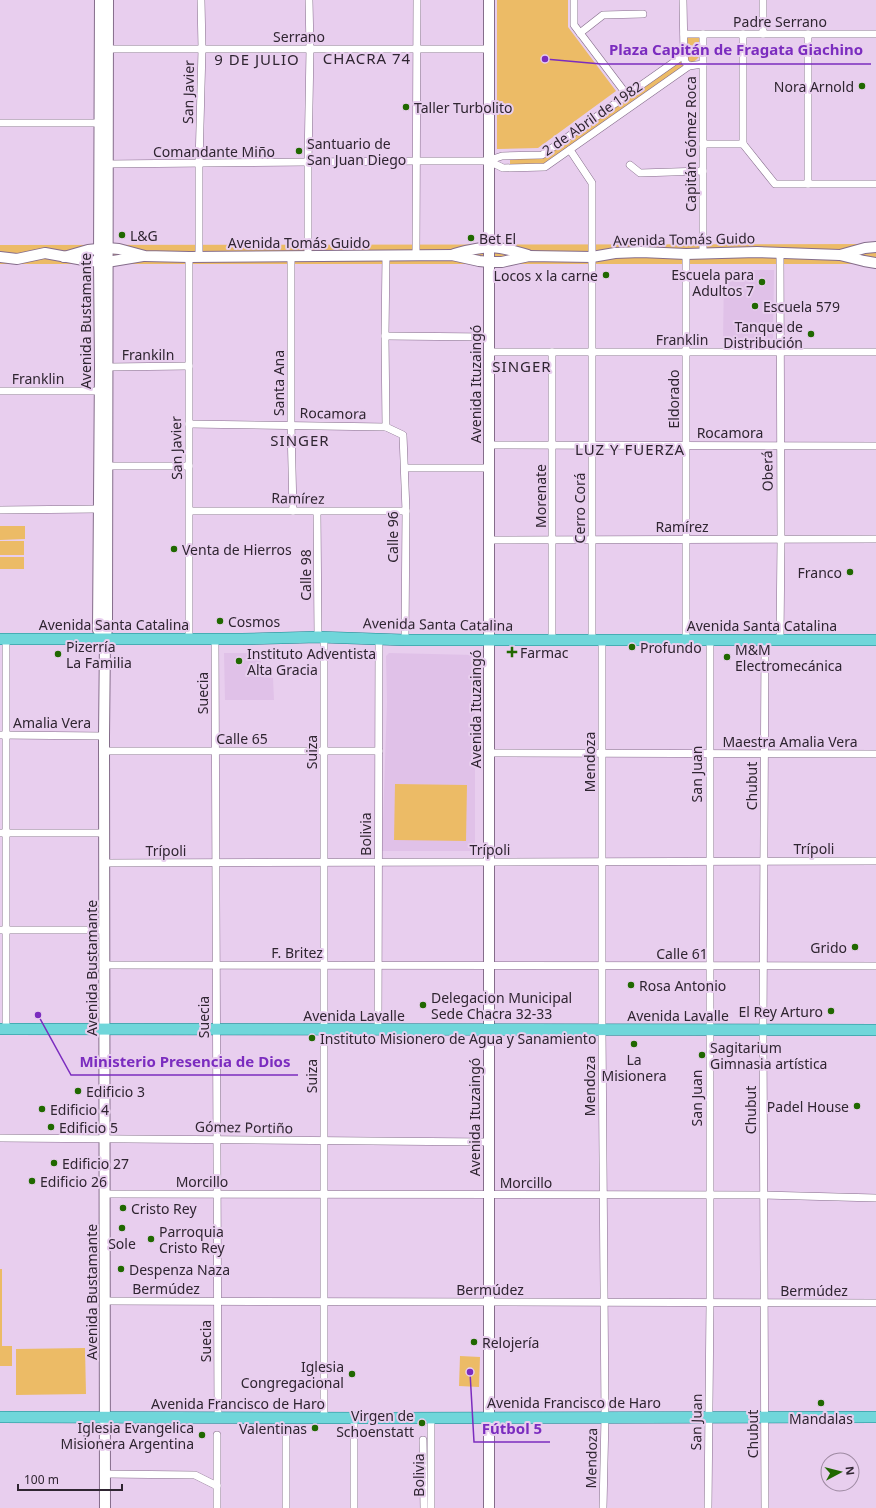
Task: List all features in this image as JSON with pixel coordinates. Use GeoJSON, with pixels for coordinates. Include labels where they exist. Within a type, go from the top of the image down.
{"type":"FeatureCollection","features":[{"type":"Feature","properties":{"kind":"main road","name":"Avenida Bustamante"},"geometry":{"type":"LineString","coordinates":[[100,0],[99,123],[103,262],[98,509],[102,594]]}},
{"type":"Feature","properties":{"kind":"main road","name":"Avenida Bustamante"},"geometry":{"type":"LineString","coordinates":[[103,248],[107,164],[108,0]]}},
{"type":"Feature","properties":{"kind":"main road","name":"Avenida Ituzaingó"},"geometry":{"type":"LineString","coordinates":[[488,1508],[489,0]]}},
{"type":"Feature","properties":{"kind":"main road","name":"Avenida Tomás Guido"},"geometry":{"type":"LineString","coordinates":[[452,255],[479,247],[489,247],[504,248],[529,256]]}},
{"type":"Feature","properties":{"kind":"main road","name":"Avenida Tomás Guido"},"geometry":{"type":"LineString","coordinates":[[840,255],[865,248],[876,247]]}},
{"type":"Feature","properties":{"kind":"main road","name":"Avenida Tomás Guido"},"geometry":{"type":"LineString","coordinates":[[64,257],[88,250],[103,248],[119,249],[145,256]]}},
{"type":"Feature","properties":{"kind":"main road","name":"Avenida Tomás Guido"},"geometry":{"type":"LineString","coordinates":[[0,257],[17,259],[45,253],[88,262],[103,262],[126,260],[145,256],[386,256],[416,254],[452,255],[479,261],[502,262],[529,256],[592,257],[615,253],[641,252],[703,254],[757,252],[840,255],[876,263]]}},
{"type":"Feature","properties":{"kind":"main road","name":"Avenida Bustamante"},"geometry":{"type":"LineString","coordinates":[[103,262],[108,367],[107,466],[102,594],[98,630],[105,639],[105,1508]]}},
{"type":"Feature","properties":{"kind":"main road","name":"Avenida Santa Catalina"},"geometry":{"type":"LineString","coordinates":[[3,639],[215,639],[321,637],[405,640],[876,640]]}},
{"type":"Feature","properties":{"kind":"main road","name":"Avenida Lavalle"},"geometry":{"type":"LineString","coordinates":[[3,1029],[876,1030]]}},
{"type":"Feature","properties":{"kind":"main road","name":"Avenida Francisco de Haro"},"geometry":{"type":"LineString","coordinates":[[0,1417],[876,1417]]}},
{"type":"Feature","properties":{"kind":"street","name":"San Javier"},"geometry":{"type":"LineString","coordinates":[[189,639],[189,366],[199,164],[202,49],[201,0]]}},
{"type":"Feature","properties":{"kind":"street"},"geometry":{"type":"LineString","coordinates":[[308,256],[309,0]]}},
{"type":"Feature","properties":{"kind":"street"},"geometry":{"type":"LineString","coordinates":[[416,254],[417,0]]}},
{"type":"Feature","properties":{"kind":"street"},"geometry":{"type":"LineString","coordinates":[[574,0],[574,25],[627,95]]}},
{"type":"Feature","properties":{"kind":"street"},"geometry":{"type":"LineString","coordinates":[[684,0],[686,61],[703,64]]}},
{"type":"Feature","properties":{"kind":"street"},"geometry":{"type":"LineString","coordinates":[[763,0],[763,34]]}},
{"type":"Feature","properties":{"kind":"street"},"geometry":{"type":"LineString","coordinates":[[580,33],[603,15],[643,14]]}},
{"type":"Feature","properties":{"kind":"street","name":"Padre Serrano"},"geometry":{"type":"LineString","coordinates":[[684,34],[876,34]]}},
{"type":"Feature","properties":{"kind":"street","name":"Capitán Gómez Roca"},"geometry":{"type":"LineString","coordinates":[[703,34],[703,254]]}},
{"type":"Feature","properties":{"kind":"street"},"geometry":{"type":"LineString","coordinates":[[743,34],[743,144],[774,184],[876,184]]}},
{"type":"Feature","properties":{"kind":"street"},"geometry":{"type":"LineString","coordinates":[[808,34],[808,184]]}},
{"type":"Feature","properties":{"kind":"street","name":"Serrano"},"geometry":{"type":"LineString","coordinates":[[108,49],[490,49]]}},
{"type":"Feature","properties":{"kind":"street","name":"2 de Abril de 1982"},"geometry":{"type":"LineString","coordinates":[[489,161],[502,156],[542,154],[627,95],[686,61]]}},
{"type":"Feature","properties":{"kind":"street","name":"2 de Abril de 1982"},"geometry":{"type":"LineString","coordinates":[[489,161],[503,168],[546,167],[686,61]]}},
{"type":"Feature","properties":{"kind":"street"},"geometry":{"type":"LineString","coordinates":[[0,123],[99,123]]}},
{"type":"Feature","properties":{"kind":"street"},"geometry":{"type":"LineString","coordinates":[[703,144],[743,144]]}},
{"type":"Feature","properties":{"kind":"street","name":"Cerro Corá"},"geometry":{"type":"LineString","coordinates":[[570,150],[592,183],[592,540],[597,640]]}},
{"type":"Feature","properties":{"kind":"street","name":"Comandante Miño"},"geometry":{"type":"LineString","coordinates":[[107,164],[489,161]]}},
{"type":"Feature","properties":{"kind":"street"},"geometry":{"type":"LineString","coordinates":[[630,165],[640,173],[703,171]]}},
{"type":"Feature","properties":{"kind":"street","name":"Oberá"},"geometry":{"type":"LineString","coordinates":[[780,253],[780,640]]}},
{"type":"Feature","properties":{"kind":"street","name":"Eldorado"},"geometry":{"type":"LineString","coordinates":[[686,254],[686,640]]}},
{"type":"Feature","properties":{"kind":"street","name":"Santa Ana"},"geometry":{"type":"LineString","coordinates":[[291,256],[291,425],[293,511]]}},
{"type":"Feature","properties":{"kind":"street"},"geometry":{"type":"LineString","coordinates":[[386,256],[386,427]]}},
{"type":"Feature","properties":{"kind":"street"},"geometry":{"type":"LineString","coordinates":[[385,336],[489,337]]}},
{"type":"Feature","properties":{"kind":"street","name":"Franklin"},"geometry":{"type":"LineString","coordinates":[[489,352],[876,352]]}},
{"type":"Feature","properties":{"kind":"street","name":"Morenate"},"geometry":{"type":"LineString","coordinates":[[552,352],[552,640]]}},
{"type":"Feature","properties":{"kind":"street","name":"Frankiln"},"geometry":{"type":"LineString","coordinates":[[108,367],[189,366]]}},
{"type":"Feature","properties":{"kind":"street","name":"Franklin"},"geometry":{"type":"LineString","coordinates":[[0,391],[100,391]]}},
{"type":"Feature","properties":{"kind":"street","name":"Rocamora"},"geometry":{"type":"LineString","coordinates":[[189,424],[386,427],[403,435]]}},
{"type":"Feature","properties":{"kind":"street","name":"Calle 96"},"geometry":{"type":"LineString","coordinates":[[403,435],[406,511],[405,640]]}},
{"type":"Feature","properties":{"kind":"street","name":"Rocamora"},"geometry":{"type":"LineString","coordinates":[[489,445],[876,446]]}},
{"type":"Feature","properties":{"kind":"street"},"geometry":{"type":"LineString","coordinates":[[107,466],[189,466]]}},
{"type":"Feature","properties":{"kind":"street"},"geometry":{"type":"LineString","coordinates":[[405,468],[489,468]]}},
{"type":"Feature","properties":{"kind":"street"},"geometry":{"type":"LineString","coordinates":[[0,510],[98,509]]}},
{"type":"Feature","properties":{"kind":"street","name":"Ramírez"},"geometry":{"type":"LineString","coordinates":[[190,511],[406,511]]}},
{"type":"Feature","properties":{"kind":"street","name":"Calle 98"},"geometry":{"type":"LineString","coordinates":[[317,512],[321,637]]}},
{"type":"Feature","properties":{"kind":"street","name":"Ramírez"},"geometry":{"type":"LineString","coordinates":[[489,540],[876,539]]}},
{"type":"Feature","properties":{"kind":"street","name":"Suiza"},"geometry":{"type":"LineString","coordinates":[[321,637],[324,751],[324,1418]]}},
{"type":"Feature","properties":{"kind":"street","name":"Bolivia"},"geometry":{"type":"LineString","coordinates":[[378,1030],[380,638]]}},
{"type":"Feature","properties":{"kind":"street"},"geometry":{"type":"LineString","coordinates":[[3,639],[3,1029]]}},
{"type":"Feature","properties":{"kind":"street","name":"Suecia"},"geometry":{"type":"LineString","coordinates":[[215,639],[218,1418]]}},
{"type":"Feature","properties":{"kind":"street","name":"Mendoza"},"geometry":{"type":"LineString","coordinates":[[597,640],[602,753],[602,1030],[605,1417],[603,1508]]}},
{"type":"Feature","properties":{"kind":"street","name":"San Juan"},"geometry":{"type":"LineString","coordinates":[[708,1508],[710,1303],[710,640]]}},
{"type":"Feature","properties":{"kind":"street","name":"Chubut"},"geometry":{"type":"LineString","coordinates":[[765,640],[763,966],[763,1195],[766,1417],[765,1508]]}},
{"type":"Feature","properties":{"kind":"street","name":"Amalia Vera"},"geometry":{"type":"LineString","coordinates":[[3,735],[104,736]]}},
{"type":"Feature","properties":{"kind":"street","name":"Calle 65"},"geometry":{"type":"LineString","coordinates":[[105,750],[379,751]]}},
{"type":"Feature","properties":{"kind":"street","name":"Maestra Amalia Vera"},"geometry":{"type":"LineString","coordinates":[[489,753],[876,754]]}},
{"type":"Feature","properties":{"kind":"street"},"geometry":{"type":"LineString","coordinates":[[3,833],[105,833]]}},
{"type":"Feature","properties":{"kind":"street","name":"Trípoli"},"geometry":{"type":"LineString","coordinates":[[105,863],[876,861]]}},
{"type":"Feature","properties":{"kind":"street"},"geometry":{"type":"LineString","coordinates":[[3,930],[105,930]]}},
{"type":"Feature","properties":{"kind":"street","name":"F. Britez"},"geometry":{"type":"LineString","coordinates":[[105,965],[489,965]]}},
{"type":"Feature","properties":{"kind":"street","name":"Calle 61"},"geometry":{"type":"LineString","coordinates":[[489,965],[876,966]]}},
{"type":"Feature","properties":{"kind":"street","name":"Gómez Portiño"},"geometry":{"type":"LineString","coordinates":[[0,1138],[325,1142],[488,1142]]}},
{"type":"Feature","properties":{"kind":"street","name":"Morcillo"},"geometry":{"type":"LineString","coordinates":[[105,1194],[763,1195],[876,1198]]}},
{"type":"Feature","properties":{"kind":"street","name":"Bermúdez"},"geometry":{"type":"LineString","coordinates":[[105,1301],[876,1303]]}},
{"type":"Feature","properties":{"kind":"street"},"geometry":{"type":"LineString","coordinates":[[354,1418],[354,1508]]}},
{"type":"Feature","properties":{"kind":"street","name":"Bolivia"},"geometry":{"type":"LineString","coordinates":[[431,1418],[432,1508]]}},
{"type":"Feature","properties":{"kind":"street"},"geometry":{"type":"LineString","coordinates":[[217,1435],[217,1508]]}},
{"type":"Feature","properties":{"kind":"street"},"geometry":{"type":"LineString","coordinates":[[286,1436],[286,1508]]}},
{"type":"Feature","properties":{"kind":"street","name":"Bolivia"},"geometry":{"type":"LineString","coordinates":[[423,1440],[424,1508]]}},
{"type":"Feature","properties":{"kind":"street"},"geometry":{"type":"LineString","coordinates":[[105,1474],[195,1475],[217,1486]]}},
{"type":"Feature","properties":{"kind":"shaded area"},"geometry":{"type":"Polygon","coordinates":[[[497,0],[568,0],[568,27],[616,91],[538,148],[497,149],[497,0]]]}},
{"type":"Feature","properties":{"kind":"shaded area"},"geometry":{"type":"Polygon","coordinates":[[[693,34],[699,38],[699,57],[693,63],[686,59],[687,36],[693,34]]]}},
{"type":"Feature","properties":{"kind":"shaded area"},"geometry":{"type":"Polygon","coordinates":[[[680,61],[684,66],[546,164],[510,166],[510,160],[543,157],[680,61]]]}},
{"type":"Feature","properties":{"kind":"shaded area"},"geometry":{"type":"Polygon","coordinates":[[[876,244],[876,264],[0,264],[0,245],[876,244]]]}},
{"type":"Feature","properties":{"kind":"shaded area"},"geometry":{"type":"Polygon","coordinates":[[[724,270],[774,270],[773,343],[723,343],[724,270]]]}},
{"type":"Feature","properties":{"kind":"shaded area"},"geometry":{"type":"Polygon","coordinates":[[[0,526],[25,526],[25,539],[0,540],[0,526]]]}},
{"type":"Feature","properties":{"kind":"shaded area"},"geometry":{"type":"Polygon","coordinates":[[[0,541],[24,541],[24,555],[0,555],[0,541]]]}},
{"type":"Feature","properties":{"kind":"shaded area"},"geometry":{"type":"Polygon","coordinates":[[[0,557],[24,557],[24,569],[0,569],[0,557]]]}},
{"type":"Feature","properties":{"kind":"shaded area"},"geometry":{"type":"Polygon","coordinates":[[[224,653],[261,653],[261,677],[273,678],[274,700],[225,700],[224,653]]]}},
{"type":"Feature","properties":{"kind":"shaded area"},"geometry":{"type":"Polygon","coordinates":[[[389,653],[475,655],[475,851],[382,851],[387,702],[386,656],[389,653]]]}},
{"type":"Feature","properties":{"kind":"shaded area"},"geometry":{"type":"Polygon","coordinates":[[[395,784],[467,785],[466,841],[394,840],[395,784]]]}},
{"type":"Feature","properties":{"kind":"shaded area"},"geometry":{"type":"Polygon","coordinates":[[[0,1269],[2,1269],[2,1346],[12,1346],[12,1366],[0,1366],[0,1269]]]}},
{"type":"Feature","properties":{"kind":"shaded area"},"geometry":{"type":"Polygon","coordinates":[[[85,1348],[86,1394],[16,1395],[16,1349],[85,1348]]]}},
{"type":"Feature","properties":{"kind":"shaded area"},"geometry":{"type":"Polygon","coordinates":[[[460,1356],[480,1357],[479,1387],[459,1386],[460,1356]]]}},
{"type":"Feature","properties":{"kind":"place","name":"Plaza Capitán de Fragata Giachino"},"geometry":{"type":"Point","coordinates":[545,59]}},
{"type":"Feature","properties":{"kind":"place","name":"Nora Arnold"},"geometry":{"type":"Point","coordinates":[862,86]}},
{"type":"Feature","properties":{"kind":"place","name":"Taller Turbolito"},"geometry":{"type":"Point","coordinates":[406,107]}},
{"type":"Feature","properties":{"kind":"place","name":"Santuario de San Juan Diego"},"geometry":{"type":"Point","coordinates":[299,151]}},
{"type":"Feature","properties":{"kind":"place","name":"L&G"},"geometry":{"type":"Point","coordinates":[122,235]}},
{"type":"Feature","properties":{"kind":"place","name":"Bet El"},"geometry":{"type":"Point","coordinates":[471,238]}},
{"type":"Feature","properties":{"kind":"place","name":"Locos x la carne"},"geometry":{"type":"Point","coordinates":[606,275]}},
{"type":"Feature","properties":{"kind":"place","name":"Escuela para Adultos 7"},"geometry":{"type":"Point","coordinates":[762,282]}},
{"type":"Feature","properties":{"kind":"place","name":"Escuela 579"},"geometry":{"type":"Point","coordinates":[755,306]}},
{"type":"Feature","properties":{"kind":"place","name":"Tanque de Distribución"},"geometry":{"type":"Point","coordinates":[811,334]}},
{"type":"Feature","properties":{"kind":"place","name":"Venta de Hierros"},"geometry":{"type":"Point","coordinates":[174,549]}},
{"type":"Feature","properties":{"kind":"place","name":"Franco"},"geometry":{"type":"Point","coordinates":[850,572]}},
{"type":"Feature","properties":{"kind":"place","name":"Cosmos"},"geometry":{"type":"Point","coordinates":[220,621]}},
{"type":"Feature","properties":{"kind":"place","name":"Profundo"},"geometry":{"type":"Point","coordinates":[632,647]}},
{"type":"Feature","properties":{"kind":"place","name":"Farmac"},"geometry":{"type":"Point","coordinates":[512,652]}},
{"type":"Feature","properties":{"kind":"place","name":"Pizerría La Familia"},"geometry":{"type":"Point","coordinates":[58,654]}},
{"type":"Feature","properties":{"kind":"place","name":"M&M Electromecánica"},"geometry":{"type":"Point","coordinates":[727,657]}},
{"type":"Feature","properties":{"kind":"place","name":"Instituto Adventista Alta Gracia"},"geometry":{"type":"Point","coordinates":[239,661]}},
{"type":"Feature","properties":{"kind":"place","name":"Grido"},"geometry":{"type":"Point","coordinates":[855,947]}},
{"type":"Feature","properties":{"kind":"place","name":"Rosa Antonio"},"geometry":{"type":"Point","coordinates":[631,985]}},
{"type":"Feature","properties":{"kind":"place","name":"Delegacion Municipal Sede Chacra 32-33"},"geometry":{"type":"Point","coordinates":[423,1005]}},
{"type":"Feature","properties":{"kind":"place","name":"El Rey Arturo"},"geometry":{"type":"Point","coordinates":[831,1011]}},
{"type":"Feature","properties":{"kind":"place","name":"Ministerio Presencia de Dios"},"geometry":{"type":"Point","coordinates":[38,1015]}},
{"type":"Feature","properties":{"kind":"place","name":"Instituto Misionero de Agua y Sanamiento"},"geometry":{"type":"Point","coordinates":[312,1038]}},
{"type":"Feature","properties":{"kind":"place","name":"La Misionera"},"geometry":{"type":"Point","coordinates":[634,1044]}},
{"type":"Feature","properties":{"kind":"place","name":"Sagitarium Gimnasia artística"},"geometry":{"type":"Point","coordinates":[702,1055]}},
{"type":"Feature","properties":{"kind":"place","name":"Edificio 3"},"geometry":{"type":"Point","coordinates":[78,1091]}},
{"type":"Feature","properties":{"kind":"place","name":"Padel House"},"geometry":{"type":"Point","coordinates":[857,1106]}},
{"type":"Feature","properties":{"kind":"place","name":"Edificio 4"},"geometry":{"type":"Point","coordinates":[42,1109]}},
{"type":"Feature","properties":{"kind":"place","name":"Edificio 5"},"geometry":{"type":"Point","coordinates":[51,1127]}},
{"type":"Feature","properties":{"kind":"place","name":"Edificio 27"},"geometry":{"type":"Point","coordinates":[54,1163]}},
{"type":"Feature","properties":{"kind":"place","name":"Edificio 26"},"geometry":{"type":"Point","coordinates":[32,1181]}},
{"type":"Feature","properties":{"kind":"place","name":"Cristo Rey"},"geometry":{"type":"Point","coordinates":[123,1208]}},
{"type":"Feature","properties":{"kind":"place","name":"Sole"},"geometry":{"type":"Point","coordinates":[122,1228]}},
{"type":"Feature","properties":{"kind":"place","name":"Parroquia Cristo Rey"},"geometry":{"type":"Point","coordinates":[151,1239]}},
{"type":"Feature","properties":{"kind":"place","name":"Despenza Naza"},"geometry":{"type":"Point","coordinates":[121,1269]}},
{"type":"Feature","properties":{"kind":"place","name":"Relojería"},"geometry":{"type":"Point","coordinates":[474,1342]}},
{"type":"Feature","properties":{"kind":"place","name":"Fútbol 5"},"geometry":{"type":"Point","coordinates":[470,1372]}},
{"type":"Feature","properties":{"kind":"place","name":"Iglesia Congregacional"},"geometry":{"type":"Point","coordinates":[352,1374]}},
{"type":"Feature","properties":{"kind":"place","name":"Mandalas"},"geometry":{"type":"Point","coordinates":[821,1403]}},
{"type":"Feature","properties":{"kind":"place","name":"Virgen de Schoenstatt"},"geometry":{"type":"Point","coordinates":[422,1423]}},
{"type":"Feature","properties":{"kind":"place","name":"Valentinas"},"geometry":{"type":"Point","coordinates":[315,1428]}},
{"type":"Feature","properties":{"kind":"place","name":"Iglesia Evangelica Misionera Argentina"},"geometry":{"type":"Point","coordinates":[202,1435]}},
{"type":"Feature","properties":{"kind":"district","name":"CHACRA 74"},"geometry":{"type":"Point","coordinates":[367,58]}},
{"type":"Feature","properties":{"kind":"district","name":"9 DE JULIO"},"geometry":{"type":"Point","coordinates":[257,59]}},
{"type":"Feature","properties":{"kind":"district","name":"SINGER"},"geometry":{"type":"Point","coordinates":[522,366]}},
{"type":"Feature","properties":{"kind":"district","name":"SINGER"},"geometry":{"type":"Point","coordinates":[300,440]}},
{"type":"Feature","properties":{"kind":"district","name":"LUZ Y FUERZA"},"geometry":{"type":"Point","coordinates":[630,449]}}]}
